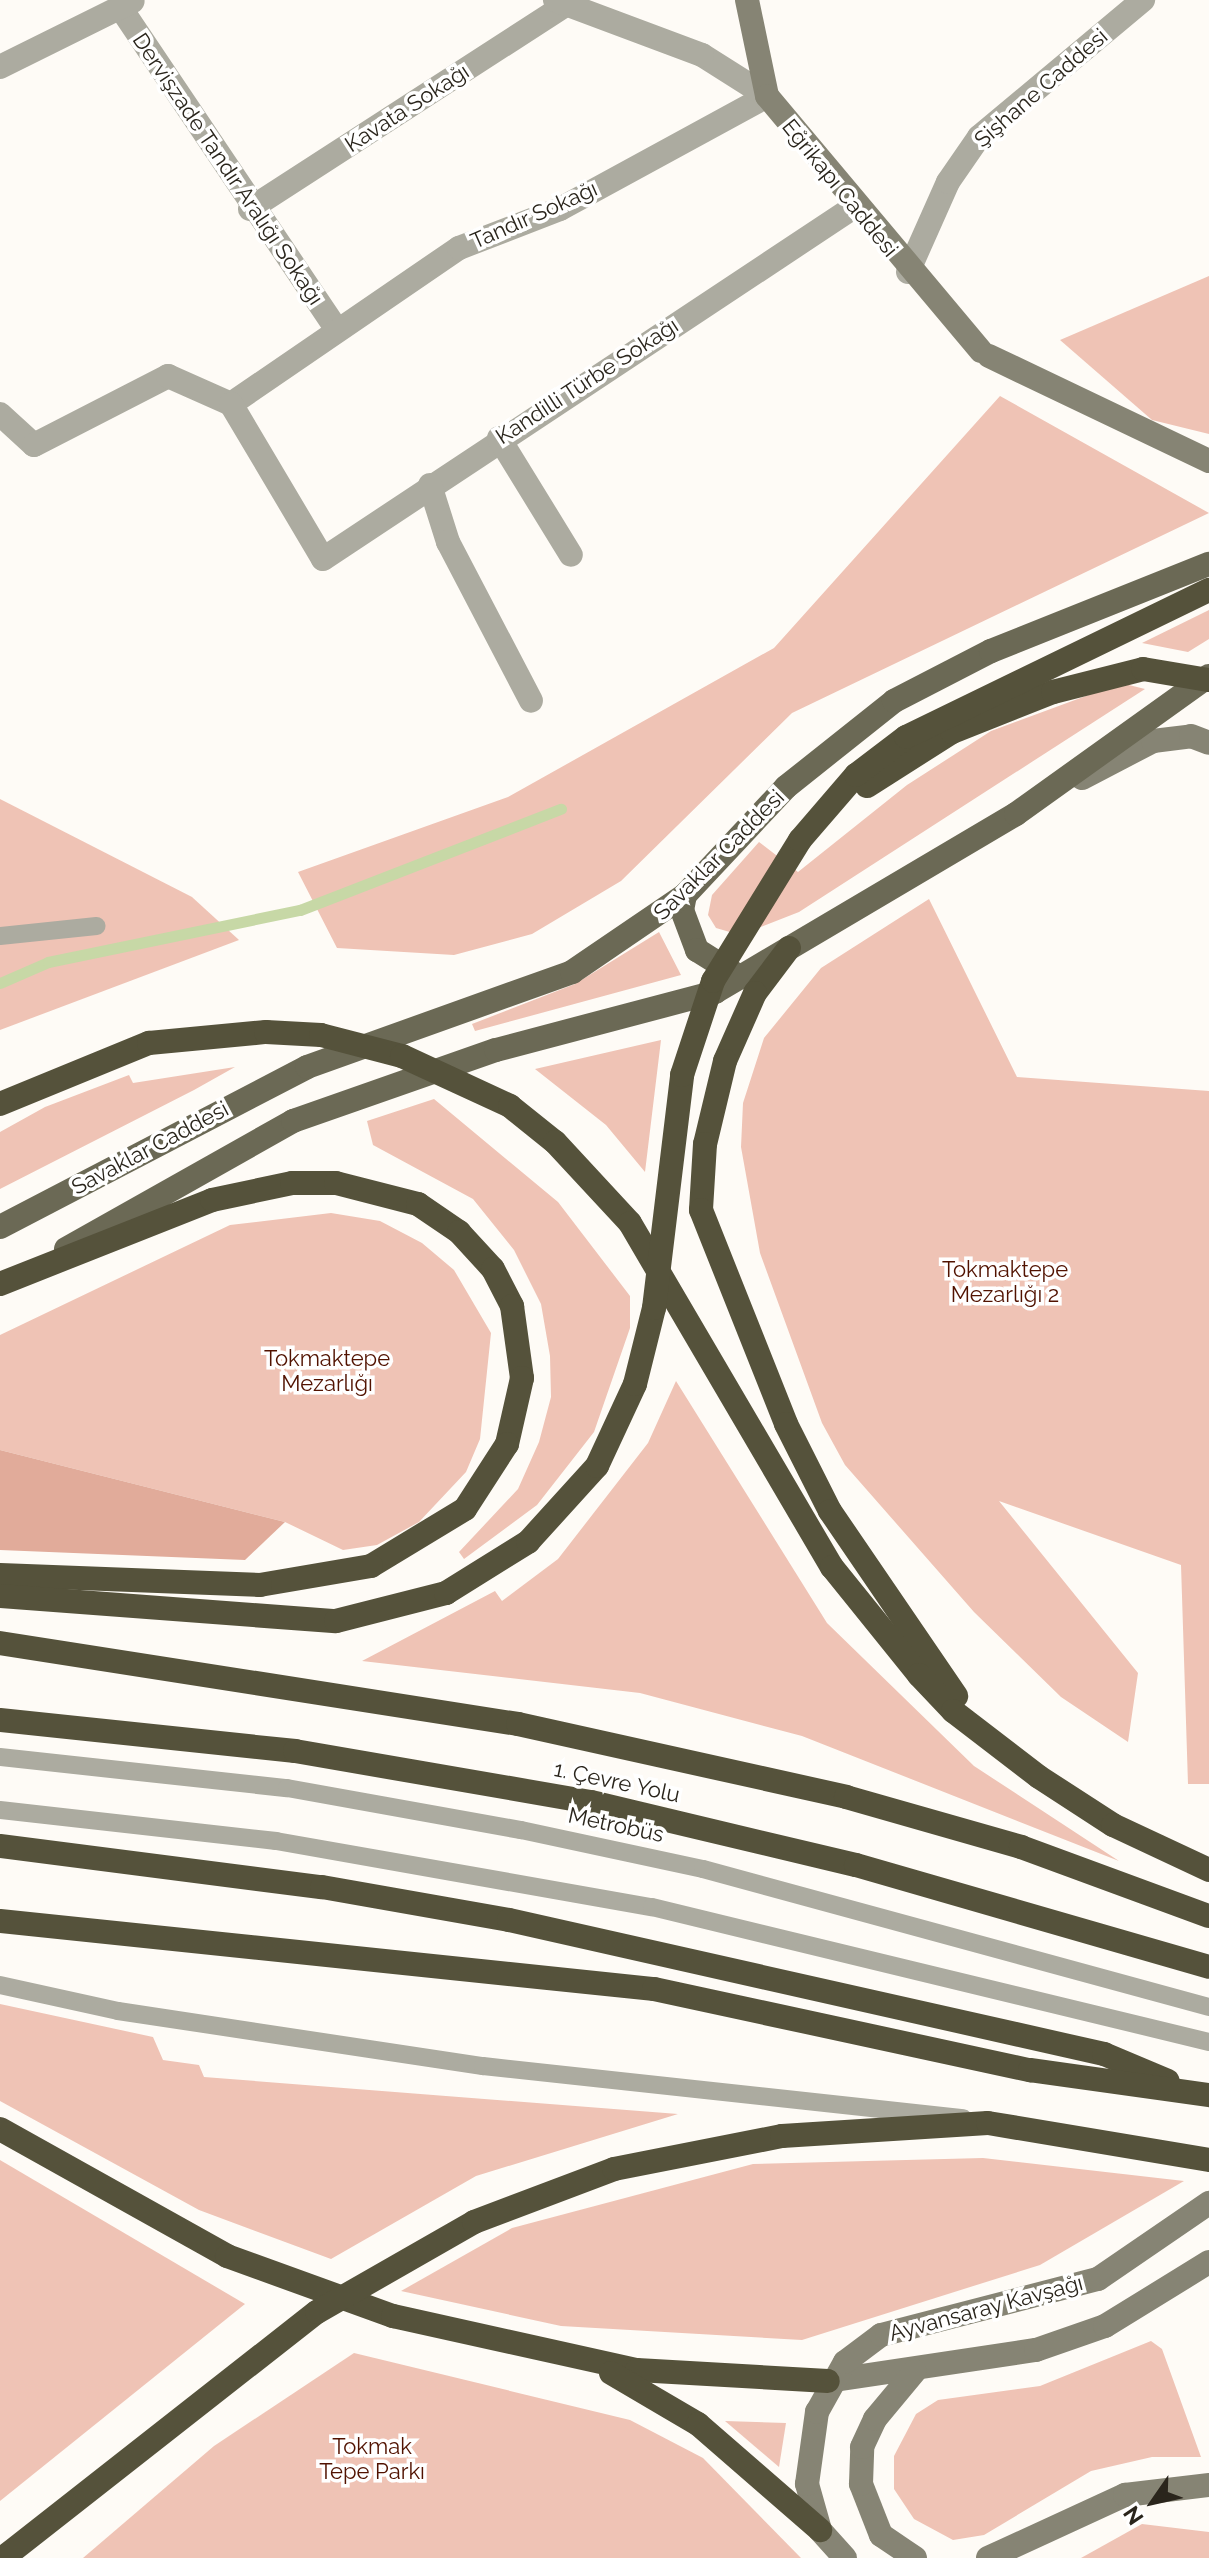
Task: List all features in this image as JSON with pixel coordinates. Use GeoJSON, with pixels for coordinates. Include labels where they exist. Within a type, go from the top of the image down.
{"type":"FeatureCollection","features":[{"type":"Feature","properties":{"kind":"highway"},"geometry":{"type":"LineString","coordinates":[[0,1596],[282,1622],[411,1606],[474,1578],[528,1542],[581,1489],[623,1412],[654,1308],[668,1155],[687,1059],[719,969],[800,840],[856,775],[906,737],[1209,590]]}},
{"type":"Feature","properties":{"kind":"highway"},"geometry":{"type":"LineString","coordinates":[[800,840],[911,755],[997,712],[1114,673],[1174,670],[1208,678]]}},
{"type":"Feature","properties":{"kind":"highway"},"geometry":{"type":"LineString","coordinates":[[789,948],[755,993],[725,1061],[705,1144],[701,1210],[786,1424],[830,1511],[987,1736]]}},
{"type":"Feature","properties":{"kind":"highway"},"geometry":{"type":"LineString","coordinates":[[0,1104],[149,1043],[266,1032],[321,1035],[402,1056],[510,1106],[555,1142],[630,1223],[832,1567],[919,1675],[987,1736],[1113,1825],[1209,1870]]}},
{"type":"Feature","properties":{"kind":"highway"},"geometry":{"type":"LineString","coordinates":[[0,1284],[212,1200],[336,1183],[418,1204],[459,1232],[493,1269],[512,1306],[522,1378],[507,1444],[465,1509],[371,1566],[260,1585],[0,1575]]}},
{"type":"Feature","properties":{"kind":"highway"},"geometry":{"type":"LineString","coordinates":[[0,1643],[518,1724],[816,1790],[1021,1847],[1209,1916]]}},
{"type":"Feature","properties":{"kind":"highway","name":"1. Çevre Yolu"},"geometry":{"type":"LineString","coordinates":[[0,1720],[295,1751],[591,1802],[856,1865],[1209,1967]]}},
{"type":"Feature","properties":{"kind":"highway"},"geometry":{"type":"LineString","coordinates":[[0,1846],[322,1887],[509,1920],[1104,2054],[1199,2092]]}},
{"type":"Feature","properties":{"kind":"highway"},"geometry":{"type":"LineString","coordinates":[[0,1921],[654,1989],[1030,2070],[1199,2092]]}},
{"type":"Feature","properties":{"kind":"highway"},"geometry":{"type":"LineString","coordinates":[[3,2558],[317,2312],[474,2222],[614,2169],[782,2136],[988,2123],[1198,2158]]}},
{"type":"Feature","properties":{"kind":"highway"},"geometry":{"type":"LineString","coordinates":[[0,2129],[227,2256],[393,2316],[591,2363],[828,2381]]}},
{"type":"Feature","properties":{"kind":"highway"},"geometry":{"type":"LineString","coordinates":[[591,2363],[698,2424],[820,2530]]}},
{"type":"Feature","properties":{"kind":"main road","name":"Eğrikapı Caddesi"},"geometry":{"type":"LineString","coordinates":[[747,0],[767,96],[908,272],[985,353],[1209,461]]}},
{"type":"Feature","properties":{"kind":"main road","name":"Savaklar Caddesi"},"geometry":{"type":"LineString","coordinates":[[0,1227],[307,1067],[542,985],[609,951],[685,895],[786,787],[894,701],[991,651],[1209,564]]}},
{"type":"Feature","properties":{"kind":"main road","name":"Savaklar Caddesi"},"geometry":{"type":"LineString","coordinates":[[0,1284],[322,1110],[496,1050],[580,1033],[677,1007],[740,977],[1016,814],[1208,678]]}},
{"type":"Feature","properties":{"kind":"main road"},"geometry":{"type":"LineString","coordinates":[[1016,814],[1153,741],[1191,736],[1209,743]]}},
{"type":"Feature","properties":{"kind":"main road"},"geometry":{"type":"LineString","coordinates":[[685,895],[682,910],[697,950],[740,977]]}},
{"type":"Feature","properties":{"kind":"main road","name":"Ayvansaray Kavşağı"},"geometry":{"type":"LineString","coordinates":[[828,2381],[881,2335],[1098,2279],[1209,2203]]}},
{"type":"Feature","properties":{"kind":"main road","name":"Ayvansaray Kavşağı"},"geometry":{"type":"LineString","coordinates":[[828,2381],[984,2363],[1105,2326],[1209,2262]]}},
{"type":"Feature","properties":{"kind":"main road"},"geometry":{"type":"LineString","coordinates":[[915,2371],[875,2419],[862,2447],[861,2484],[881,2535],[915,2558]]}},
{"type":"Feature","properties":{"kind":"main road"},"geometry":{"type":"LineString","coordinates":[[828,2381],[808,2455],[807,2484],[820,2530],[845,2558]]}},
{"type":"Feature","properties":{"kind":"main road"},"geometry":{"type":"LineString","coordinates":[[988,2558],[1062,2529],[1125,2495],[1209,2485]]}},
{"type":"Feature","properties":{"kind":"main road"},"geometry":{"type":"LineString","coordinates":[[1031,2558],[1062,2529]]}},
{"type":"Feature","properties":{"kind":"street","name":"Şişhane Caddesi"},"geometry":{"type":"LineString","coordinates":[[908,272],[948,182],[979,137],[1143,0]]}},
{"type":"Feature","properties":{"kind":"street"},"geometry":{"type":"LineString","coordinates":[[559,3],[702,55],[767,96]]}},
{"type":"Feature","properties":{"kind":"street","name":"Kavata Sokağı"},"geometry":{"type":"LineString","coordinates":[[250,209],[559,3]]}},
{"type":"Feature","properties":{"kind":"street"},"geometry":{"type":"LineString","coordinates":[[0,67],[128,4]]}},
{"type":"Feature","properties":{"kind":"street","name":"Dervişzade Tandır Aralığı Sokağı"},"geometry":{"type":"LineString","coordinates":[[128,4],[250,209],[337,330]]}},
{"type":"Feature","properties":{"kind":"street","name":"Tandır Sokağı"},"geometry":{"type":"LineString","coordinates":[[231,404],[459,248],[560,209],[767,96]]}},
{"type":"Feature","properties":{"kind":"street","name":"Kandilli Türbe Sokağı"},"geometry":{"type":"LineString","coordinates":[[231,404],[323,559],[499,438],[854,207]]}},
{"type":"Feature","properties":{"kind":"street"},"geometry":{"type":"LineString","coordinates":[[0,414],[34,445],[168,376],[231,404]]}},
{"type":"Feature","properties":{"kind":"street"},"geometry":{"type":"LineString","coordinates":[[499,438],[571,555]]}},
{"type":"Feature","properties":{"kind":"street"},"geometry":{"type":"LineString","coordinates":[[430,485],[448,542],[531,701]]}},
{"type":"Feature","properties":{"kind":"lane"},"geometry":{"type":"LineString","coordinates":[[0,936],[96,926]]}},
{"type":"Feature","properties":{"kind":"lane","name":"Metrobüs"},"geometry":{"type":"LineString","coordinates":[[0,1757],[287,1788],[521,1830],[703,1869],[1209,2007]]}},
{"type":"Feature","properties":{"kind":"lane"},"geometry":{"type":"LineString","coordinates":[[0,1810],[276,1841],[652,1907],[1201,2040]]}},
{"type":"Feature","properties":{"kind":"lane"},"geometry":{"type":"LineString","coordinates":[[0,1985],[118,2011],[483,2066],[988,2123]]}},
{"type":"Feature","properties":{"kind":"green space"},"geometry":{"type":"Polygon","coordinates":[[[1209,276],[1209,434],[1152,420],[1060,340],[1209,276]]]}},
{"type":"Feature","properties":{"kind":"green space"},"geometry":{"type":"Polygon","coordinates":[[[1000,396],[1209,513],[792,713],[621,881],[532,934],[454,955],[337,948],[298,872],[508,797],[774,648],[1000,396]]]}},
{"type":"Feature","properties":{"kind":"green space"},"geometry":{"type":"Polygon","coordinates":[[[1209,610],[1209,639],[1188,652],[1142,643],[1209,610]]]}},
{"type":"Feature","properties":{"kind":"green space"},"geometry":{"type":"Polygon","coordinates":[[[1121,683],[1145,689],[799,912],[740,935],[716,928],[708,915],[712,895],[759,842],[798,872],[907,785],[991,731],[1121,683]]]}},
{"type":"Feature","properties":{"kind":"green space"},"geometry":{"type":"Polygon","coordinates":[[[0,799],[192,897],[239,940],[0,1030],[0,799]]]}},
{"type":"Feature","properties":{"kind":"green space","name":"Tokmaktepe Mezarlığı 2"},"geometry":{"type":"Polygon","coordinates":[[[929,899],[1017,1077],[1209,1091],[1209,1784],[1188,1784],[1181,1565],[999,1501],[1138,1673],[1128,1742],[1061,1697],[974,1612],[845,1465],[822,1423],[760,1253],[741,1147],[743,1103],[764,1038],[821,968],[929,899]]]}},
{"type":"Feature","properties":{"kind":"green space"},"geometry":{"type":"Polygon","coordinates":[[[659,932],[681,975],[475,1031],[472,1024],[575,984],[659,932]]]}},
{"type":"Feature","properties":{"kind":"green space"},"geometry":{"type":"Polygon","coordinates":[[[661,1040],[645,1172],[606,1125],[535,1069],[661,1040]]]}},
{"type":"Feature","properties":{"kind":"green space"},"geometry":{"type":"Polygon","coordinates":[[[235,1067],[0,1189],[0,1132],[45,1107],[129,1075],[133,1083],[235,1067]]]}},
{"type":"Feature","properties":{"kind":"green space"},"geometry":{"type":"Polygon","coordinates":[[[434,1099],[558,1202],[630,1296],[630,1328],[594,1432],[537,1505],[464,1559],[459,1552],[518,1489],[539,1442],[551,1397],[550,1356],[541,1304],[514,1250],[473,1199],[373,1145],[367,1121],[434,1099]]]}},
{"type":"Feature","properties":{"kind":"green space","name":"Tokmaktepe Mezarlığı"},"geometry":{"type":"Polygon","coordinates":[[[331,1213],[380,1221],[422,1243],[454,1270],[491,1333],[480,1439],[466,1472],[419,1522],[377,1545],[343,1550],[285,1522],[0,1450],[0,1335],[230,1225],[331,1213]]]}},
{"type":"Feature","properties":{"kind":"green space"},"geometry":{"type":"Polygon","coordinates":[[[676,1381],[827,1623],[974,1766],[1119,1861],[802,1736],[640,1693],[362,1661],[495,1591],[502,1601],[558,1559],[648,1443],[676,1381]]]}},
{"type":"Feature","properties":{"kind":"green space"},"geometry":{"type":"Polygon","coordinates":[[[0,2004],[153,2037],[163,2060],[199,2065],[204,2077],[678,2114],[476,2176],[331,2259],[199,2210],[0,2101],[0,2004]]]}},
{"type":"Feature","properties":{"kind":"green space"},"geometry":{"type":"Polygon","coordinates":[[[983,2158],[1184,2181],[1040,2265],[802,2340],[561,2326],[401,2291],[512,2228],[753,2164],[983,2158]]]}},
{"type":"Feature","properties":{"kind":"green space"},"geometry":{"type":"Polygon","coordinates":[[[0,2160],[245,2304],[0,2501],[0,2160]]]}},
{"type":"Feature","properties":{"kind":"green space"},"geometry":{"type":"Polygon","coordinates":[[[1151,2341],[1162,2349],[1201,2457],[1152,2457],[1091,2471],[984,2535],[953,2540],[914,2519],[894,2489],[894,2456],[916,2414],[938,2400],[1040,2386],[1151,2341]]]}},
{"type":"Feature","properties":{"kind":"green space","name":"Tokmak Tepe Parkı"},"geometry":{"type":"Polygon","coordinates":[[[354,2353],[630,2420],[703,2458],[801,2558],[83,2558],[214,2446],[354,2353]]]}},
{"type":"Feature","properties":{"kind":"green space"},"geometry":{"type":"Polygon","coordinates":[[[725,2421],[786,2423],[779,2467],[725,2421]]]}},
{"type":"Feature","properties":{"kind":"green space"},"geometry":{"type":"Polygon","coordinates":[[[1142,2524],[1209,2532],[1209,2558],[1081,2558],[1142,2524]]]}},
{"type":"Feature","properties":{"kind":"shaded area"},"geometry":{"type":"Polygon","coordinates":[[[0,1450],[285,1522],[245,1560],[0,1550],[0,1450]]]}},
{"type":"Feature","properties":{"kind":"waterway"},"geometry":{"type":"LineString","coordinates":[[0,983],[48,962],[300,910],[561,809]]}}]}
